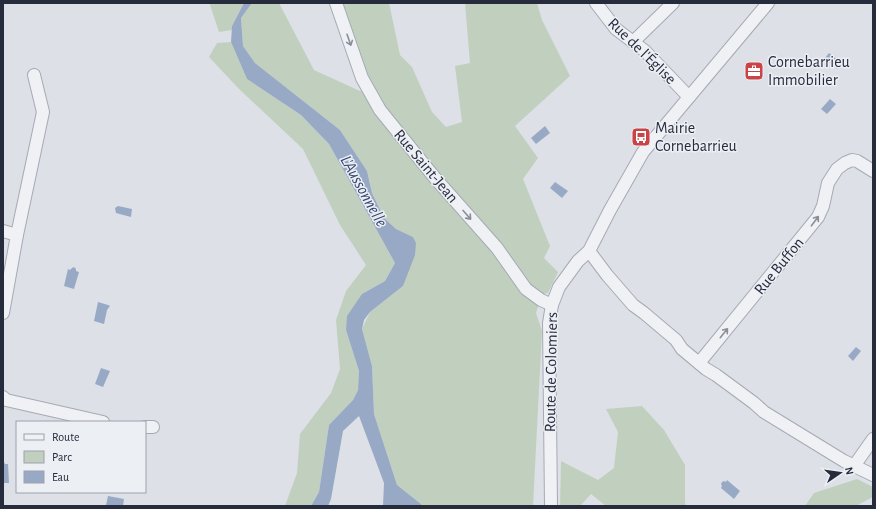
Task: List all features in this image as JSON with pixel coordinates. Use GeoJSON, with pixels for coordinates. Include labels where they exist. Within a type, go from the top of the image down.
{"type":"FeatureCollection","features":[{"type":"Feature","properties":{"kind":"street","name":"Rue Saint-Jean"},"geometry":{"type":"LineString","coordinates":[[336,3],[362,78],[380,110],[435,178],[496,248],[526,289],[541,300],[552,305]]}},
{"type":"Feature","properties":{"kind":"street","name":"Rue de l'Église"},"geometry":{"type":"LineString","coordinates":[[596,3],[616,29],[645,51],[690,97]]}},
{"type":"Feature","properties":{"kind":"street"},"geometry":{"type":"LineString","coordinates":[[633,42],[673,3]]}},
{"type":"Feature","properties":{"kind":"street","name":"Route de Colomiers"},"geometry":{"type":"LineString","coordinates":[[550,506],[549,323],[552,305],[559,287],[578,261],[589,251],[643,152],[654,137],[690,97],[768,3]]}},
{"type":"Feature","properties":{"kind":"street"},"geometry":{"type":"LineString","coordinates":[[3,313],[17,234],[43,112],[34,75]]}},
{"type":"Feature","properties":{"kind":"street","name":"Rue Buffon"},"geometry":{"type":"LineString","coordinates":[[699,363],[818,217],[823,206],[828,183],[837,169],[852,160],[857,161],[873,171]]}},
{"type":"Feature","properties":{"kind":"street"},"geometry":{"type":"LineString","coordinates":[[3,231],[17,234]]}},
{"type":"Feature","properties":{"kind":"street"},"geometry":{"type":"LineString","coordinates":[[589,251],[607,275],[633,305],[676,340],[682,349],[706,369],[754,402],[764,412],[844,461],[873,475]]}},
{"type":"Feature","properties":{"kind":"street"},"geometry":{"type":"LineString","coordinates":[[3,397],[6,400],[99,421]]}},
{"type":"Feature","properties":{"kind":"street"},"geometry":{"type":"LineString","coordinates":[[854,466],[873,439]]}},
{"type":"Feature","properties":{"kind":"green space"},"geometry":{"type":"Polygon","coordinates":[[[211,3],[244,3],[232,26],[232,30],[219,32],[210,5],[211,3]]]}},
{"type":"Feature","properties":{"kind":"green space"},"geometry":{"type":"Polygon","coordinates":[[[252,3],[279,3],[314,70],[360,91],[374,85],[367,74],[343,4],[389,3],[400,55],[412,67],[432,112],[446,127],[462,122],[455,66],[470,63],[465,3],[537,3],[542,20],[570,76],[515,126],[538,158],[523,179],[550,246],[544,258],[558,272],[548,293],[542,294],[536,313],[542,331],[533,506],[421,506],[421,504],[397,485],[374,414],[372,366],[362,329],[370,312],[403,286],[413,237],[396,229],[384,218],[372,193],[367,171],[340,130],[255,63],[243,46],[241,18],[252,3]]]}},
{"type":"Feature","properties":{"kind":"green space"},"geometry":{"type":"Polygon","coordinates":[[[231,42],[247,79],[301,115],[329,144],[395,263],[385,281],[362,294],[346,330],[359,371],[358,390],[353,400],[329,425],[319,492],[311,506],[285,506],[297,473],[300,434],[331,393],[340,369],[336,320],[346,291],[366,265],[340,225],[303,149],[239,89],[209,57],[217,43],[231,42]]]}},
{"type":"Feature","properties":{"kind":"green space"},"geometry":{"type":"Polygon","coordinates":[[[642,406],[664,430],[685,465],[686,506],[606,506],[591,494],[580,506],[560,506],[561,461],[598,480],[614,468],[618,432],[606,409],[642,406]]]}},
{"type":"Feature","properties":{"kind":"green space"},"geometry":{"type":"Polygon","coordinates":[[[857,479],[873,487],[873,497],[856,506],[805,506],[814,493],[857,479]]]}},
{"type":"Feature","properties":{"kind":"water","name":"L'Aussonnelle"},"geometry":{"type":"Polygon","coordinates":[[[244,3],[252,3],[241,18],[243,46],[255,63],[340,130],[367,171],[372,193],[384,218],[396,229],[413,237],[416,243],[415,255],[403,286],[370,312],[364,320],[362,329],[372,366],[374,414],[397,485],[421,504],[421,506],[383,506],[384,483],[359,416],[343,431],[331,499],[328,506],[311,506],[319,492],[329,425],[353,400],[358,390],[359,371],[346,330],[347,316],[362,294],[385,281],[395,263],[329,144],[301,115],[247,79],[231,42],[232,26],[244,3]]]}},
{"type":"Feature","properties":{"kind":"water"},"geometry":{"type":"Polygon","coordinates":[[[829,53],[842,63],[837,69],[825,58],[829,53]]]}},
{"type":"Feature","properties":{"kind":"water"},"geometry":{"type":"Polygon","coordinates":[[[830,99],[836,104],[827,114],[821,109],[830,99]]]}},
{"type":"Feature","properties":{"kind":"water"},"geometry":{"type":"Polygon","coordinates":[[[545,126],[550,133],[536,144],[531,138],[545,126]]]}},
{"type":"Feature","properties":{"kind":"water"},"geometry":{"type":"Polygon","coordinates":[[[555,182],[568,191],[562,198],[550,188],[555,182]]]}},
{"type":"Feature","properties":{"kind":"water"},"geometry":{"type":"Polygon","coordinates":[[[118,206],[132,209],[131,217],[116,213],[115,208],[118,206]]]}},
{"type":"Feature","properties":{"kind":"water"},"geometry":{"type":"Polygon","coordinates":[[[74,267],[76,271],[79,272],[74,289],[64,286],[68,269],[70,270],[74,267]]]}},
{"type":"Feature","properties":{"kind":"water"},"geometry":{"type":"Polygon","coordinates":[[[98,302],[110,306],[107,310],[104,324],[94,321],[98,302]]]}},
{"type":"Feature","properties":{"kind":"water"},"geometry":{"type":"Polygon","coordinates":[[[856,347],[861,351],[853,361],[848,356],[856,347]]]}},
{"type":"Feature","properties":{"kind":"water"},"geometry":{"type":"Polygon","coordinates":[[[101,368],[110,371],[103,387],[95,384],[101,368]]]}},
{"type":"Feature","properties":{"kind":"water"},"geometry":{"type":"Polygon","coordinates":[[[3,462],[8,464],[9,483],[3,483],[3,462]]]}},
{"type":"Feature","properties":{"kind":"water"},"geometry":{"type":"Polygon","coordinates":[[[727,480],[740,491],[734,499],[721,488],[722,482],[726,482],[727,480]]]}},
{"type":"Feature","properties":{"kind":"water"},"geometry":{"type":"Polygon","coordinates":[[[108,496],[124,499],[123,506],[106,505],[108,496]]]}},
{"type":"Feature","properties":{"kind":"place","name":"Cornebarrieu Immobilier"},"geometry":{"type":"Point","coordinates":[754,71]}},
{"type":"Feature","properties":{"kind":"place","name":"Mairie Cornebarrieu"},"geometry":{"type":"Point","coordinates":[641,137]}}]}
